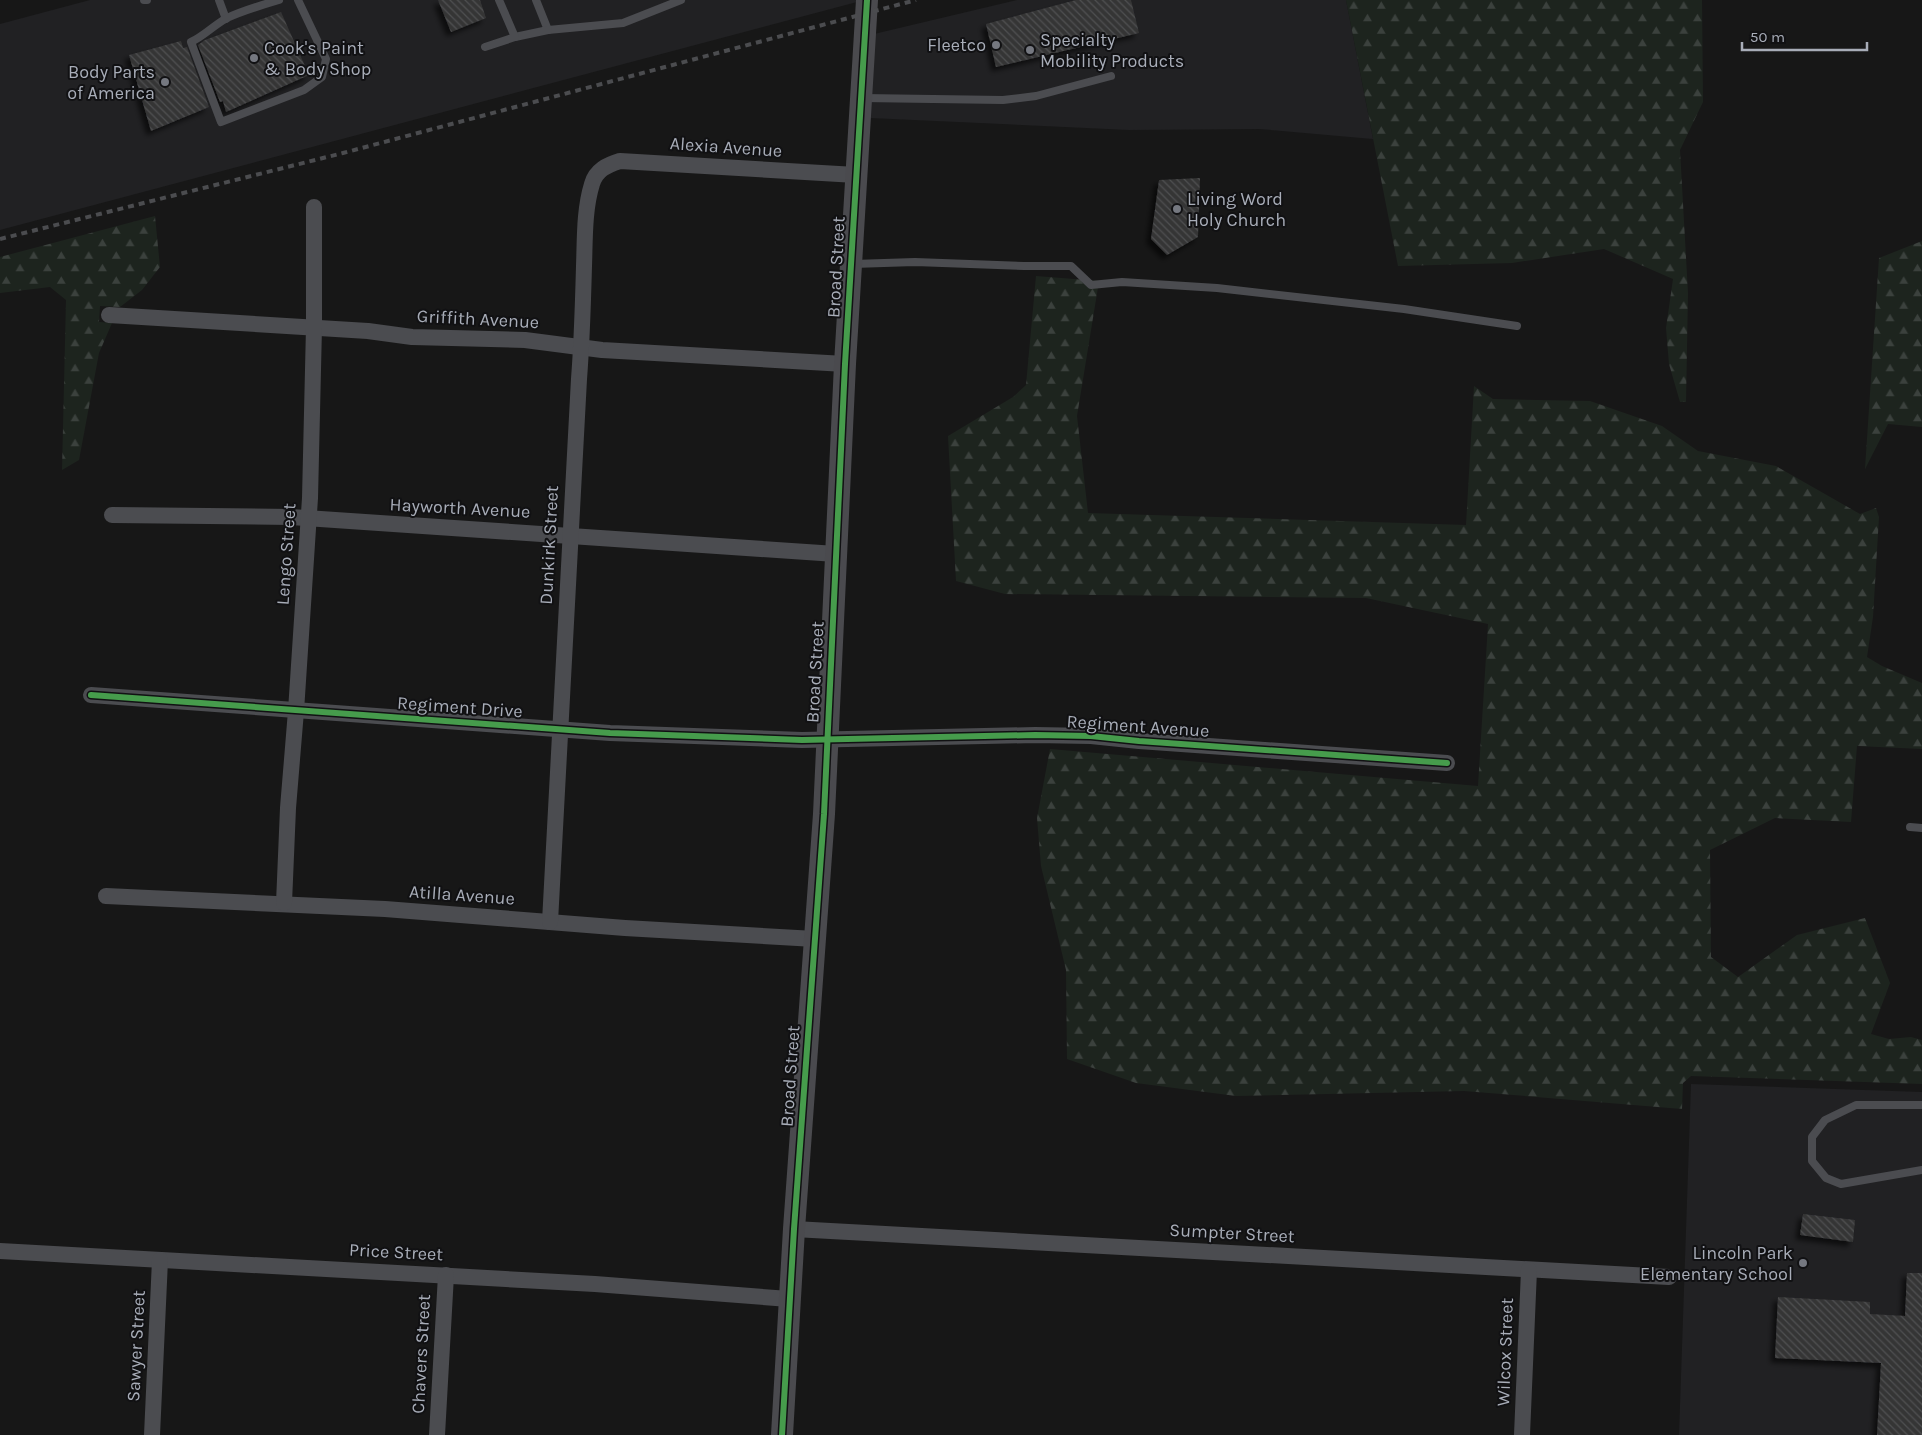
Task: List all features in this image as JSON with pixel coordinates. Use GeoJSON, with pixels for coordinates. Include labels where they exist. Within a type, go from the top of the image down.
{"type":"FeatureCollection","features":[{"type":"Feature","properties":{"kind":"street","name":"Broad Street"},"geometry":{"type":"LineString","coordinates":[[782,1435],[789,1299],[815,939],[827,739],[845,364],[867,0]]}},
{"type":"Feature","properties":{"kind":"street","name":"Alexia Avenue"},"geometry":{"type":"LineString","coordinates":[[597,173],[608,164],[620,161],[856,175]]}},
{"type":"Feature","properties":{"kind":"street","name":"Dunkirk Street"},"geometry":{"type":"LineString","coordinates":[[550,922],[588,201],[592,182],[597,173]]}},
{"type":"Feature","properties":{"kind":"street","name":"Lengo Street"},"geometry":{"type":"LineString","coordinates":[[284,903],[288,808],[310,498],[314,328],[314,207]]}},
{"type":"Feature","properties":{"kind":"street","name":"Griffith Avenue"},"geometry":{"type":"LineString","coordinates":[[109,314],[314,328],[412,337],[524,340],[602,350],[845,364]]}},
{"type":"Feature","properties":{"kind":"street","name":"Hayworth Avenue"},"geometry":{"type":"LineString","coordinates":[[112,515],[291,517],[836,554]]}},
{"type":"Feature","properties":{"kind":"street","name":"Regiment Drive"},"geometry":{"type":"LineString","coordinates":[[91,695],[610,733],[802,740],[827,739]]}},
{"type":"Feature","properties":{"kind":"street","name":"Regiment Avenue"},"geometry":{"type":"LineString","coordinates":[[827,739],[1090,736],[1447,763]]}},
{"type":"Feature","properties":{"kind":"street","name":"Atilla Avenue"},"geometry":{"type":"LineString","coordinates":[[106,896],[284,903],[815,939]]}},
{"type":"Feature","properties":{"kind":"street","name":"Sumpter Street"},"geometry":{"type":"LineString","coordinates":[[794,1229],[1669,1277]]}},
{"type":"Feature","properties":{"kind":"street","name":"Price Street"},"geometry":{"type":"LineString","coordinates":[[0,1251],[595,1284],[789,1299]]}},
{"type":"Feature","properties":{"kind":"street","name":"Sawyer Street"},"geometry":{"type":"LineString","coordinates":[[152,1435],[160,1260]]}},
{"type":"Feature","properties":{"kind":"street","name":"Wilcox Street"},"geometry":{"type":"LineString","coordinates":[[1522,1435],[1529,1270]]}},
{"type":"Feature","properties":{"kind":"street","name":"Chavers Street"},"geometry":{"type":"LineString","coordinates":[[437,1435],[446,1275]]}},
{"type":"Feature","properties":{"kind":"lane"},"geometry":{"type":"LineString","coordinates":[[219,0],[226,19]]}},
{"type":"Feature","properties":{"kind":"lane"},"geometry":{"type":"LineString","coordinates":[[279,0],[243,11],[226,19],[200,38],[191,42],[221,122],[304,90],[322,77],[326,59],[298,0]]}},
{"type":"Feature","properties":{"kind":"lane"},"geometry":{"type":"LineString","coordinates":[[499,0],[515,37]]}},
{"type":"Feature","properties":{"kind":"lane"},"geometry":{"type":"LineString","coordinates":[[536,0],[548,30]]}},
{"type":"Feature","properties":{"kind":"lane"},"geometry":{"type":"LineString","coordinates":[[484,47],[515,37],[548,30],[623,23],[681,0]]}},
{"type":"Feature","properties":{"kind":"lane"},"geometry":{"type":"LineString","coordinates":[[861,98],[1003,100],[1036,96],[1111,76]]}},
{"type":"Feature","properties":{"kind":"lane"},"geometry":{"type":"LineString","coordinates":[[851,264],[915,262],[1070,266],[1091,285],[1122,282],[1217,288],[1404,309],[1517,326]]}},
{"type":"Feature","properties":{"kind":"lane"},"geometry":{"type":"LineString","coordinates":[[1910,827],[1922,828]]}},
{"type":"Feature","properties":{"kind":"lane"},"geometry":{"type":"LineString","coordinates":[[1922,1105],[1856,1105],[1825,1120],[1812,1137],[1812,1161],[1826,1178],[1841,1184],[1922,1170]]}},
{"type":"Feature","properties":{"kind":"shaded area"},"geometry":{"type":"Polygon","coordinates":[[[90,0],[857,0],[857,2],[0,230],[0,24],[90,0]]]}},
{"type":"Feature","properties":{"kind":"shaded area"},"geometry":{"type":"Polygon","coordinates":[[[1017,0],[1346,0],[1373,139],[1260,129],[1129,130],[870,118],[874,34],[1017,0]]]}},
{"type":"Feature","properties":{"kind":"shaded area","name":"Lincoln Park Elementary School"},"geometry":{"type":"Polygon","coordinates":[[[1691,1084],[1922,1092],[1922,1435],[1679,1435],[1691,1084]]]}},
{"type":"Feature","properties":{"kind":"green space"},"geometry":{"type":"Polygon","coordinates":[[[1346,0],[1702,0],[1703,102],[1680,150],[1688,293],[1686,402],[1680,402],[1669,364],[1666,328],[1673,279],[1604,249],[1512,263],[1398,266],[1346,0]]]}},
{"type":"Feature","properties":{"kind":"green space"},"geometry":{"type":"Polygon","coordinates":[[[155,216],[160,267],[142,290],[120,307],[100,306],[99,322],[112,323],[99,353],[79,460],[62,470],[66,300],[50,287],[0,293],[0,257],[155,216]]]}},
{"type":"Feature","properties":{"kind":"green space"},"geometry":{"type":"Polygon","coordinates":[[[1922,241],[1922,427],[1888,424],[1865,469],[1879,258],[1922,241]]]}},
{"type":"Feature","properties":{"kind":"green space"},"geometry":{"type":"Polygon","coordinates":[[[1036,276],[1099,281],[1077,416],[1088,513],[1466,525],[1474,386],[1493,399],[1590,401],[1662,426],[1698,451],[1776,466],[1860,514],[1876,508],[1879,517],[1873,617],[1867,657],[1882,666],[1922,683],[1922,749],[1857,746],[1851,822],[1775,818],[1710,850],[1711,957],[1738,977],[1797,935],[1865,918],[1890,983],[1871,1034],[1889,1039],[1911,1037],[1922,1040],[1922,1084],[1691,1076],[1683,1083],[1682,1109],[1464,1091],[1236,1096],[1136,1083],[1067,1059],[1066,970],[1041,866],[1037,818],[1050,749],[1478,786],[1488,624],[1366,598],[1005,594],[956,581],[948,436],[1013,397],[1026,385],[1036,276]]]}},
{"type":"Feature","properties":{"kind":"building"},"geometry":{"type":"Polygon","coordinates":[[[438,0],[480,0],[486,18],[451,32],[438,0]]]}},
{"type":"Feature","properties":{"kind":"building","name":"Specialty Mobility Products"},"geometry":{"type":"Polygon","coordinates":[[[1076,0],[1131,0],[1139,33],[996,67],[986,24],[1076,0]]]}},
{"type":"Feature","properties":{"kind":"building","name":"Cook's Paint & Body Shop"},"geometry":{"type":"Polygon","coordinates":[[[281,12],[309,75],[226,112],[223,101],[220,102],[198,45],[205,40],[281,12]]]}},
{"type":"Feature","properties":{"kind":"building","name":"Body Parts of America"},"geometry":{"type":"Polygon","coordinates":[[[181,41],[183,48],[187,47],[209,107],[151,131],[129,55],[181,41]]]}},
{"type":"Feature","properties":{"kind":"building","name":"Living Word Holy Church"},"geometry":{"type":"Polygon","coordinates":[[[1200,178],[1198,237],[1167,255],[1151,239],[1159,180],[1200,178]]]}},
{"type":"Feature","properties":{"kind":"building"},"geometry":{"type":"Polygon","coordinates":[[[1803,1214],[1855,1220],[1853,1242],[1800,1235],[1803,1214]]]}},
{"type":"Feature","properties":{"kind":"building"},"geometry":{"type":"Polygon","coordinates":[[[1907,1273],[1922,1273],[1922,1435],[1877,1435],[1881,1363],[1775,1358],[1778,1297],[1870,1302],[1870,1314],[1905,1316],[1907,1273]]]}},
{"type":"Feature","properties":{"kind":"railway"},"geometry":{"type":"LineString","coordinates":[[0,239],[343,153],[916,0]]}},
{"type":"Feature","properties":{"kind":"cycle path"},"geometry":{"type":"LineString","coordinates":[[782,1435],[794,1229],[824,814],[845,364],[867,0]]}},
{"type":"Feature","properties":{"kind":"cycle path"},"geometry":{"type":"LineString","coordinates":[[91,695],[610,733],[802,740],[1035,735],[1091,736],[1447,763]]}},
{"type":"Feature","properties":{"kind":"place","name":"Fleetco"},"geometry":{"type":"Point","coordinates":[996,45]}},
{"type":"Feature","properties":{"kind":"place","name":"Specialty Mobility Products"},"geometry":{"type":"Point","coordinates":[1030,50]}},
{"type":"Feature","properties":{"kind":"place","name":"Cook's Paint & Body Shop"},"geometry":{"type":"Point","coordinates":[254,58]}},
{"type":"Feature","properties":{"kind":"place","name":"Body Parts of America"},"geometry":{"type":"Point","coordinates":[165,82]}},
{"type":"Feature","properties":{"kind":"place","name":"Living Word Holy Church"},"geometry":{"type":"Point","coordinates":[1177,209]}},
{"type":"Feature","properties":{"kind":"place","name":"Lincoln Park Elementary School"},"geometry":{"type":"Point","coordinates":[1803,1263]}}]}
